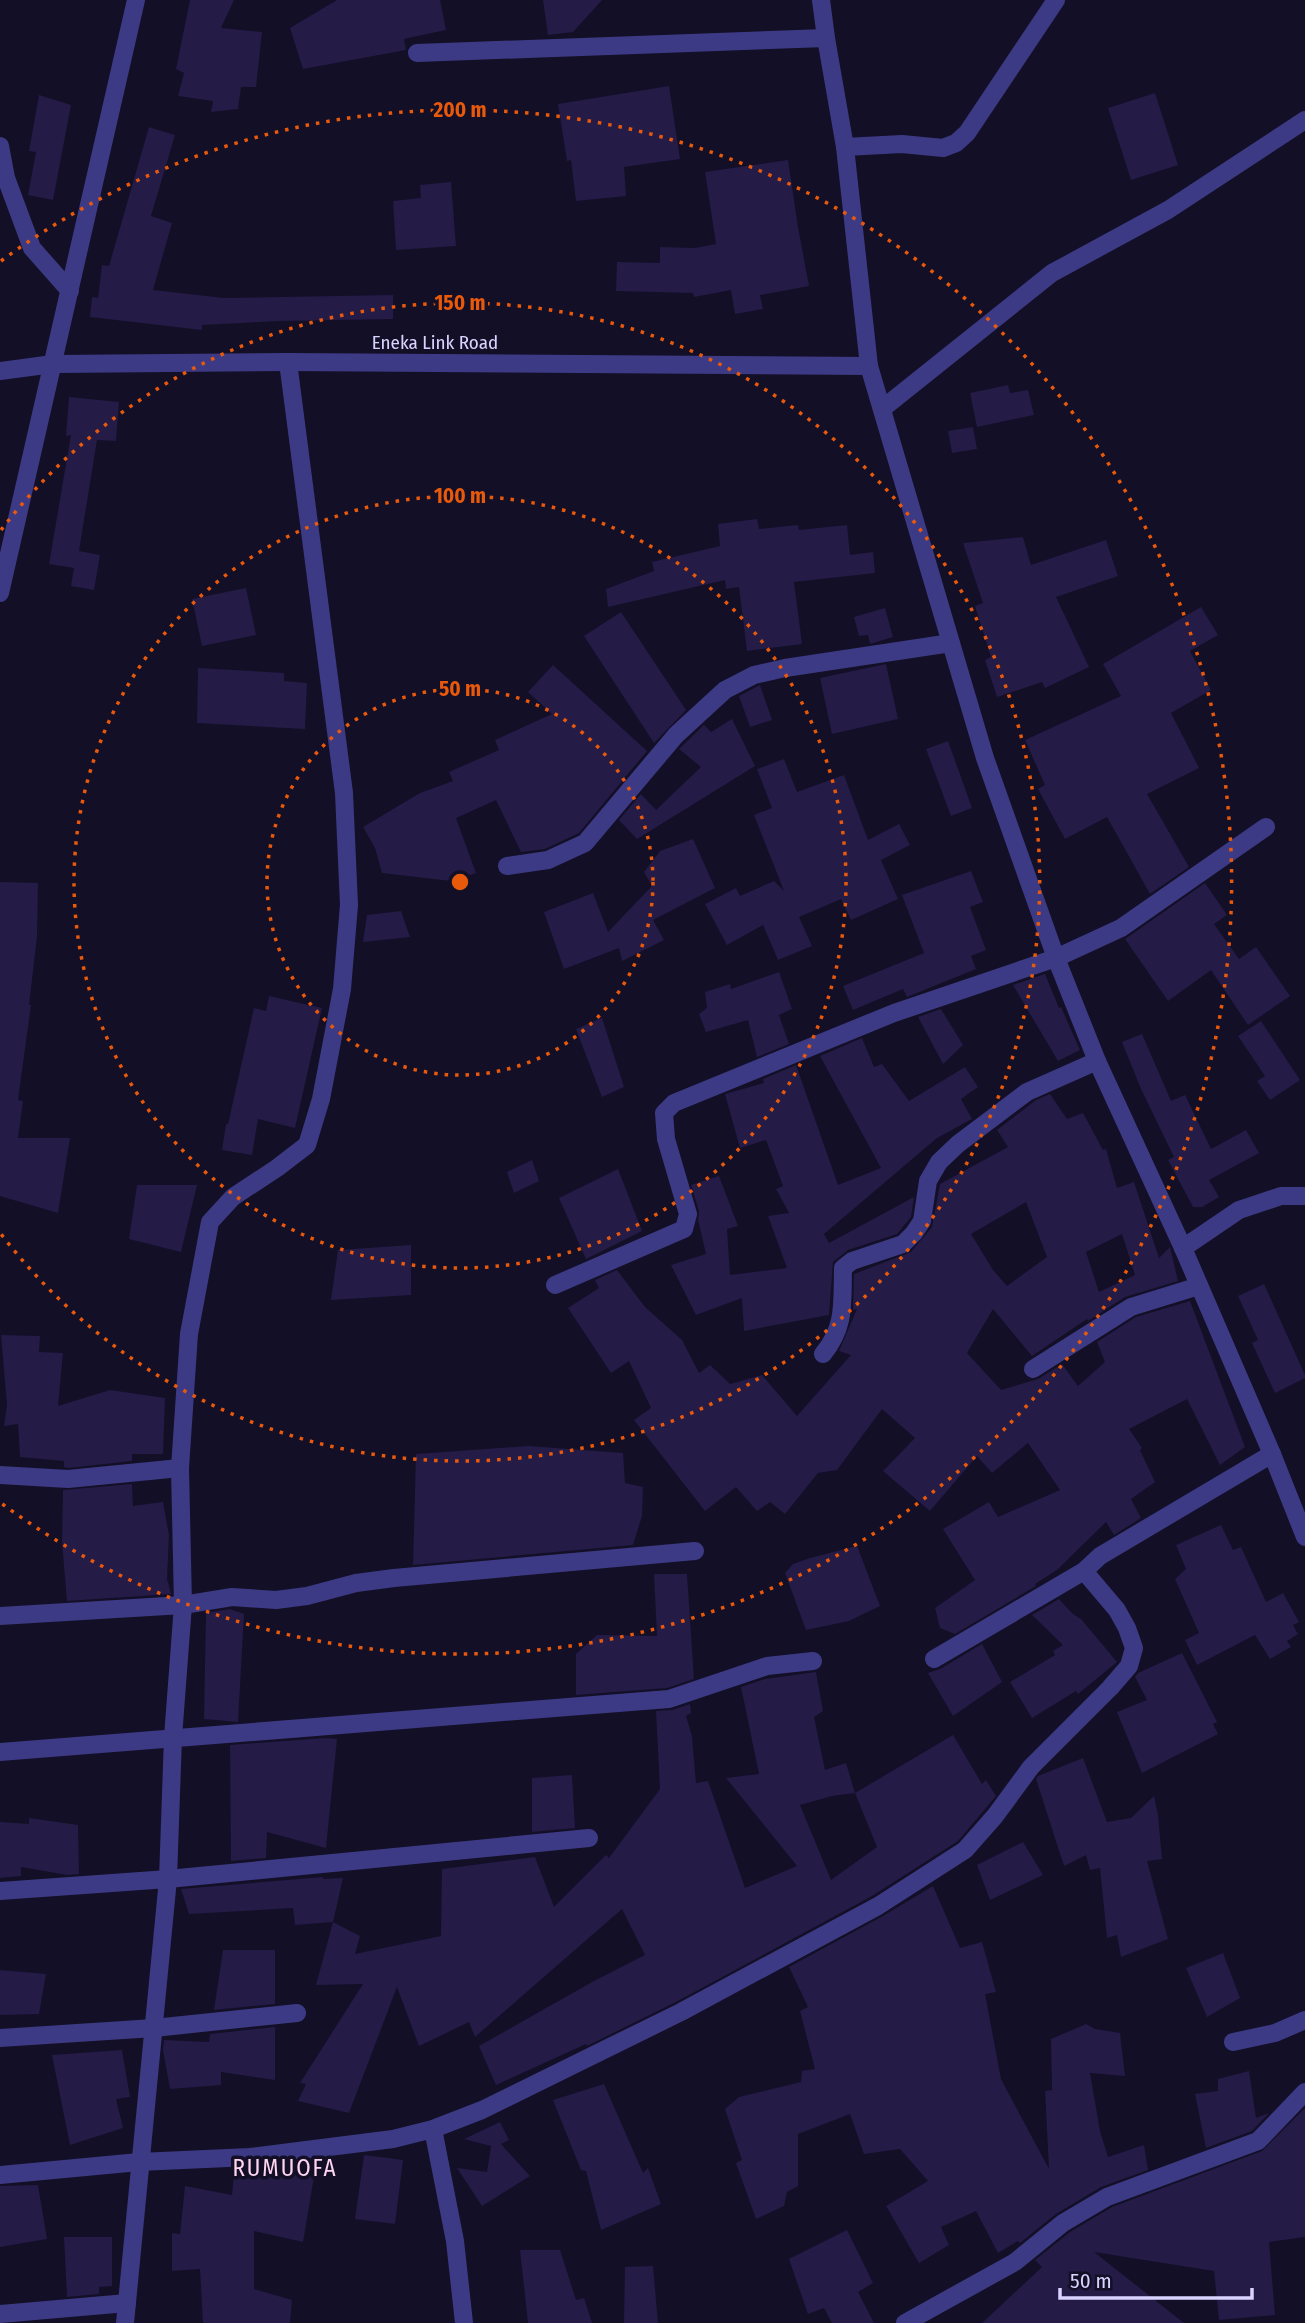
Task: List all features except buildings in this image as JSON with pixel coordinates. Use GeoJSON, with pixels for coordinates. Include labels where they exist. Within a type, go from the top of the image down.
{"type":"FeatureCollection","features":[{"type":"Feature","properties":{"kind":"street"},"geometry":{"type":"LineString","coordinates":[[0,593],[136,0]]}},
{"type":"Feature","properties":{"kind":"street"},"geometry":{"type":"LineString","coordinates":[[821,0],[845,147],[869,366],[985,758],[1056,958],[1097,1061],[1183,1248],[1305,1537]]}},
{"type":"Feature","properties":{"kind":"street"},"geometry":{"type":"LineString","coordinates":[[845,147],[902,144],[943,148],[956,143],[974,123],[1056,0]]}},
{"type":"Feature","properties":{"kind":"street"},"geometry":{"type":"LineString","coordinates":[[417,53],[826,38]]}},
{"type":"Feature","properties":{"kind":"street"},"geometry":{"type":"LineString","coordinates":[[882,409],[1052,273],[1168,210],[1305,120]]}},
{"type":"Feature","properties":{"kind":"street"},"geometry":{"type":"LineString","coordinates":[[0,146],[6,178],[32,248],[69,291]]}},
{"type":"Feature","properties":{"kind":"street"},"geometry":{"type":"LineString","coordinates":[[125,2323],[168,1879],[173,1737],[183,1605],[180,1468],[189,1334],[210,1222],[233,1197],[307,1145],[321,1099],[343,977],[349,905],[344,793],[288,362]]}},
{"type":"Feature","properties":{"kind":"street","name":"Eneka Link Road"},"geometry":{"type":"LineString","coordinates":[[0,371],[53,364],[288,362],[869,366]]}},
{"type":"Feature","properties":{"kind":"street"},"geometry":{"type":"LineString","coordinates":[[507,866],[548,860],[585,843],[676,735],[724,690],[754,675],[785,668],[951,643]]}},
{"type":"Feature","properties":{"kind":"street"},"geometry":{"type":"LineString","coordinates":[[555,1285],[684,1229],[688,1213],[666,1139],[664,1113],[674,1103],[894,1013],[1056,958],[1121,928],[1266,827]]}},
{"type":"Feature","properties":{"kind":"street"},"geometry":{"type":"LineString","coordinates":[[823,1354],[835,1339],[841,1321],[843,1268],[852,1261],[903,1244],[914,1233],[922,1221],[928,1181],[939,1162],[958,1144],[1027,1092],[1097,1061]]}},
{"type":"Feature","properties":{"kind":"street"},"geometry":{"type":"LineString","coordinates":[[1183,1248],[1239,1210],[1281,1196],[1305,1196]]}},
{"type":"Feature","properties":{"kind":"street"},"geometry":{"type":"LineString","coordinates":[[1033,1370],[1131,1307],[1199,1286]]}},
{"type":"Feature","properties":{"kind":"street"},"geometry":{"type":"LineString","coordinates":[[934,1660],[1084,1571],[1100,1556],[1272,1454]]}},
{"type":"Feature","properties":{"kind":"street"},"geometry":{"type":"LineString","coordinates":[[0,1475],[68,1479],[180,1468]]}},
{"type":"Feature","properties":{"kind":"street"},"geometry":{"type":"LineString","coordinates":[[0,1616],[183,1605],[232,1597],[276,1600],[394,1578],[695,1550]]}},
{"type":"Feature","properties":{"kind":"street"},"geometry":{"type":"LineString","coordinates":[[0,2175],[139,2162],[250,2157],[393,2139],[433,2129],[482,2110],[681,2012],[878,1906],[965,1850],[995,1816],[1031,1767],[1129,1666],[1134,1648],[1127,1628],[1117,1610],[1084,1571]]}},
{"type":"Feature","properties":{"kind":"street"},"geometry":{"type":"LineString","coordinates":[[0,1752],[670,1699],[767,1666],[813,1661]]}},
{"type":"Feature","properties":{"kind":"street"},"geometry":{"type":"LineString","coordinates":[[0,1891],[168,1879],[589,1838]]}},
{"type":"Feature","properties":{"kind":"street"},"geometry":{"type":"LineString","coordinates":[[0,2038],[154,2028],[297,2013]]}},
{"type":"Feature","properties":{"kind":"street"},"geometry":{"type":"LineString","coordinates":[[1233,2042],[1275,2033],[1305,2020]]}},
{"type":"Feature","properties":{"kind":"street"},"geometry":{"type":"LineString","coordinates":[[905,2323],[1015,2262],[1063,2223],[1107,2197],[1258,2141],[1305,2092]]}},
{"type":"Feature","properties":{"kind":"street"},"geometry":{"type":"LineString","coordinates":[[433,2129],[455,2241],[464,2323]]}},
{"type":"Feature","properties":{"kind":"street"},"geometry":{"type":"LineString","coordinates":[[0,2314],[127,2303]]}},
{"type":"Feature","properties":{"kind":"district","name":"RUMUOFA"},"geometry":{"type":"Point","coordinates":[285,2168]}}]}
